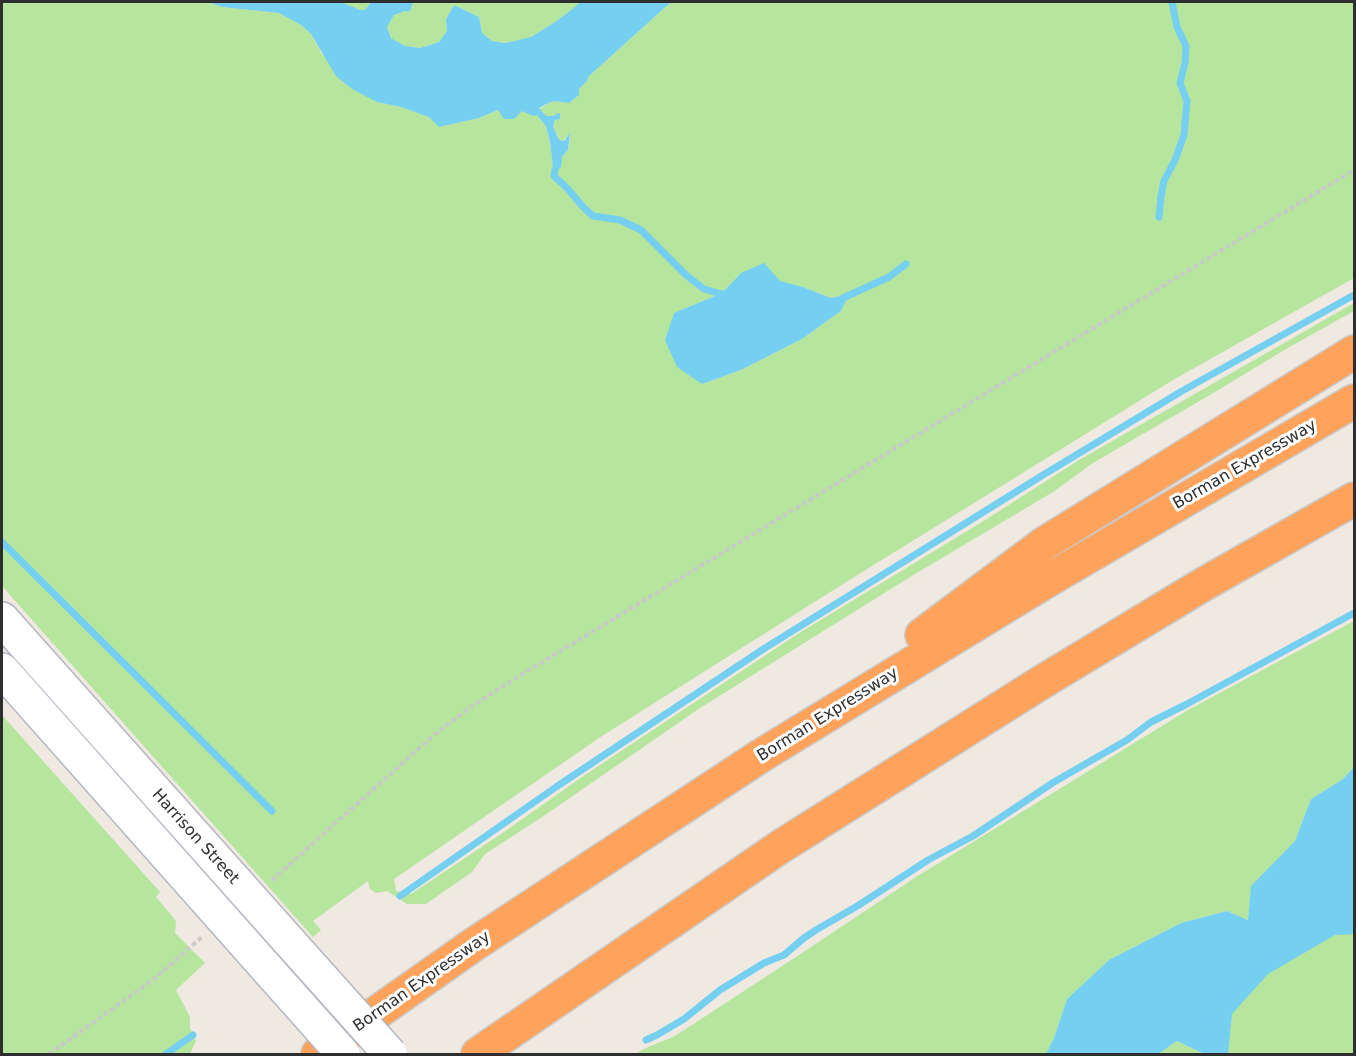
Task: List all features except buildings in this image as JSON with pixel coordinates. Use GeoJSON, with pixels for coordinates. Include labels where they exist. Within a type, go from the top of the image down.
{"type":"FeatureCollection","features":[{"type":"Feature","properties":{"kind":"highway"},"geometry":{"type":"LineString","coordinates":[[762,755],[1045,543],[1354,352]]}},
{"type":"Feature","properties":{"kind":"highway","name":"Borman Expressway"},"geometry":{"type":"LineString","coordinates":[[318,1054],[473,945],[762,755],[1050,579],[1354,401]]}},
{"type":"Feature","properties":{"kind":"highway"},"geometry":{"type":"LineString","coordinates":[[478,1054],[780,847],[1042,682],[1204,584],[1354,499]]}},
{"type":"Feature","properties":{"kind":"highway"},"geometry":{"type":"LineString","coordinates":[[1204,584],[1354,526]]}},
{"type":"Feature","properties":{"kind":"street","name":"Harrison Street"},"geometry":{"type":"LineString","coordinates":[[2,619],[390,1054]]}},
{"type":"Feature","properties":{"kind":"street","name":"Harrison Street"},"geometry":{"type":"LineString","coordinates":[[2,670],[343,1054]]}},
{"type":"Feature","properties":{"kind":"path"},"geometry":{"type":"LineString","coordinates":[[265,887],[435,735],[492,693],[1354,170]]}},
{"type":"Feature","properties":{"kind":"path"},"geometry":{"type":"LineString","coordinates":[[50,1054],[154,979],[222,919]]}},
{"type":"Feature","properties":{"kind":"green space"},"geometry":{"type":"Polygon","coordinates":[[[2,2],[208,2],[223,7],[279,13],[301,25],[311,34],[322,54],[377,102],[430,117],[439,127],[479,118],[498,110],[522,110],[537,114],[546,126],[554,175],[562,157],[568,150],[570,137],[569,134],[563,141],[559,140],[555,132],[553,126],[558,113],[546,116],[539,109],[553,101],[569,103],[579,95],[579,89],[588,77],[671,2],[1354,2],[1354,278],[1173,380],[602,736],[394,879],[396,891],[411,894],[796,635],[1079,460],[1354,303],[1354,311],[1093,463],[1053,492],[910,577],[700,708],[485,854],[472,872],[426,904],[407,904],[387,891],[376,893],[370,889],[368,881],[313,921],[321,930],[313,937],[2,586],[2,2]],[[741,273],[722,293],[674,313],[702,384],[741,370],[802,339],[841,311],[849,294],[831,298],[803,287],[741,273]]]}},
{"type":"Feature","properties":{"kind":"green space"},"geometry":{"type":"Polygon","coordinates":[[[341,2],[371,2],[365,10],[360,10],[341,2]]]}},
{"type":"Feature","properties":{"kind":"green space"},"geometry":{"type":"Polygon","coordinates":[[[413,2],[580,2],[531,37],[505,43],[492,41],[482,33],[479,17],[454,5],[446,19],[447,31],[439,42],[420,48],[405,46],[391,38],[387,27],[394,15],[405,11],[410,12],[413,2]]]}},
{"type":"Feature","properties":{"kind":"green space"},"geometry":{"type":"Polygon","coordinates":[[[1354,621],[1354,767],[1343,779],[1311,799],[1295,841],[1252,886],[1248,920],[1227,911],[1181,923],[1109,960],[1067,999],[1046,1054],[635,1054],[675,1036],[916,877],[1188,710],[1354,621]]]}},
{"type":"Feature","properties":{"kind":"green space"},"geometry":{"type":"Polygon","coordinates":[[[2,715],[160,892],[156,897],[176,921],[175,933],[205,963],[176,990],[190,1017],[190,1028],[196,1041],[190,1054],[2,1054],[2,715]]]}},
{"type":"Feature","properties":{"kind":"green space"},"geometry":{"type":"Polygon","coordinates":[[[1354,881],[1354,1054],[1208,1054],[1201,970],[1354,881]]]}},
{"type":"Feature","properties":{"kind":"green space"},"geometry":{"type":"Polygon","coordinates":[[[1177,1041],[1204,1054],[1158,1054],[1177,1041]]]}},
{"type":"Feature","properties":{"kind":"water"},"geometry":{"type":"Polygon","coordinates":[[[208,2],[341,2],[365,10],[371,2],[413,2],[410,12],[405,11],[394,15],[387,27],[391,38],[405,46],[420,48],[439,42],[447,31],[446,19],[454,5],[479,17],[482,33],[492,41],[505,43],[531,37],[580,2],[671,2],[588,77],[579,89],[579,95],[569,103],[553,101],[539,108],[546,116],[560,114],[560,119],[555,120],[553,126],[559,140],[564,141],[570,133],[568,150],[562,157],[561,167],[554,176],[546,126],[537,115],[533,116],[522,111],[514,119],[504,119],[498,110],[479,118],[439,127],[429,117],[401,107],[377,102],[352,89],[336,76],[311,34],[301,25],[279,13],[222,7],[208,2]]]}},
{"type":"Feature","properties":{"kind":"water"},"geometry":{"type":"Polygon","coordinates":[[[764,263],[780,281],[831,298],[849,294],[841,311],[802,339],[741,370],[702,384],[677,367],[665,340],[674,313],[722,293],[741,273],[764,263]]]}},
{"type":"Feature","properties":{"kind":"water"},"geometry":{"type":"Polygon","coordinates":[[[1354,767],[1354,934],[1335,935],[1268,974],[1232,1014],[1228,1054],[1204,1054],[1177,1041],[1158,1054],[1046,1054],[1067,999],[1109,960],[1181,923],[1227,911],[1248,920],[1251,886],[1295,841],[1311,799],[1343,779],[1354,767]]]}},
{"type":"Feature","properties":{"kind":"waterway"},"geometry":{"type":"LineString","coordinates":[[1159,217],[1164,181],[1184,135],[1187,101],[1180,83],[1186,46],[1177,27],[1172,2]]}},
{"type":"Feature","properties":{"kind":"waterway"},"geometry":{"type":"LineString","coordinates":[[555,170],[554,176],[593,216],[620,220],[641,230],[687,276],[704,289],[729,296]]}},
{"type":"Feature","properties":{"kind":"waterway"},"geometry":{"type":"LineString","coordinates":[[843,298],[889,277],[906,264]]}},
{"type":"Feature","properties":{"kind":"waterway"},"geometry":{"type":"LineString","coordinates":[[400,896],[556,787],[765,648],[1182,391],[1354,295]]}},
{"type":"Feature","properties":{"kind":"waterway"},"geometry":{"type":"LineString","coordinates":[[2,542],[272,811]]}},
{"type":"Feature","properties":{"kind":"waterway"},"geometry":{"type":"LineString","coordinates":[[646,1040],[684,1019],[720,990],[764,963],[784,955],[816,930],[928,860],[973,836],[1054,782],[1127,740],[1151,722],[1354,613]]}},
{"type":"Feature","properties":{"kind":"waterway"},"geometry":{"type":"LineString","coordinates":[[166,1054],[193,1035]]}}]}
